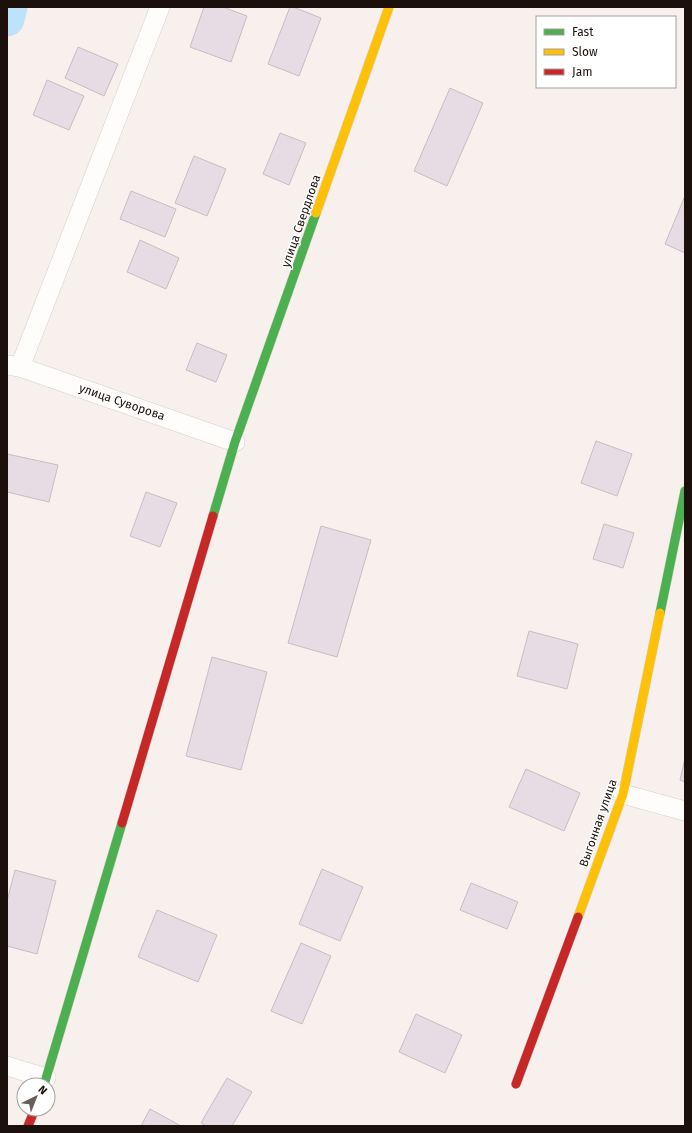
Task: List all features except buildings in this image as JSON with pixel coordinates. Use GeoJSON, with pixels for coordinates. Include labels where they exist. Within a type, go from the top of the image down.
{"type":"FeatureCollection","features":[{"type":"Feature","properties":{"kind":"street"},"geometry":{"type":"LineString","coordinates":[[14,366],[160,7]]}},
{"type":"Feature","properties":{"kind":"street","name":"улица Свердлова"},"geometry":{"type":"LineString","coordinates":[[46,1077],[236,442],[389,7]]}},
{"type":"Feature","properties":{"kind":"street","name":"улица Суворова"},"geometry":{"type":"LineString","coordinates":[[14,366],[236,442]]}},
{"type":"Feature","properties":{"kind":"street","name":"Выгонная улица"},"geometry":{"type":"LineString","coordinates":[[516,1084],[623,794],[685,491]]}},
{"type":"Feature","properties":{"kind":"street"},"geometry":{"type":"LineString","coordinates":[[623,794],[685,811]]}},
{"type":"Feature","properties":{"kind":"street"},"geometry":{"type":"LineString","coordinates":[[7,1066],[33,1077]]}},
{"type":"Feature","properties":{"kind":"waterway"},"geometry":{"type":"LineString","coordinates":[[7,19],[10,7]]}},
{"type":"Feature","properties":{"kind":"traffic: fast"},"geometry":{"type":"LineString","coordinates":[[213,516],[235,442],[316,213]]}},
{"type":"Feature","properties":{"kind":"traffic: fast"},"geometry":{"type":"LineString","coordinates":[[660,613],[685,491]]}},
{"type":"Feature","properties":{"kind":"traffic: fast"},"geometry":{"type":"LineString","coordinates":[[46,1077],[122,823]]}},
{"type":"Feature","properties":{"kind":"traffic: slow"},"geometry":{"type":"LineString","coordinates":[[316,213],[389,7]]}},
{"type":"Feature","properties":{"kind":"traffic: slow"},"geometry":{"type":"LineString","coordinates":[[578,917],[623,794],[660,613]]}},
{"type":"Feature","properties":{"kind":"traffic: jam"},"geometry":{"type":"LineString","coordinates":[[122,823],[213,516]]}},
{"type":"Feature","properties":{"kind":"traffic: jam"},"geometry":{"type":"LineString","coordinates":[[516,1084],[578,917]]}},
{"type":"Feature","properties":{"kind":"traffic: jam"},"geometry":{"type":"LineString","coordinates":[[28,1126],[32,1117]]}}]}
